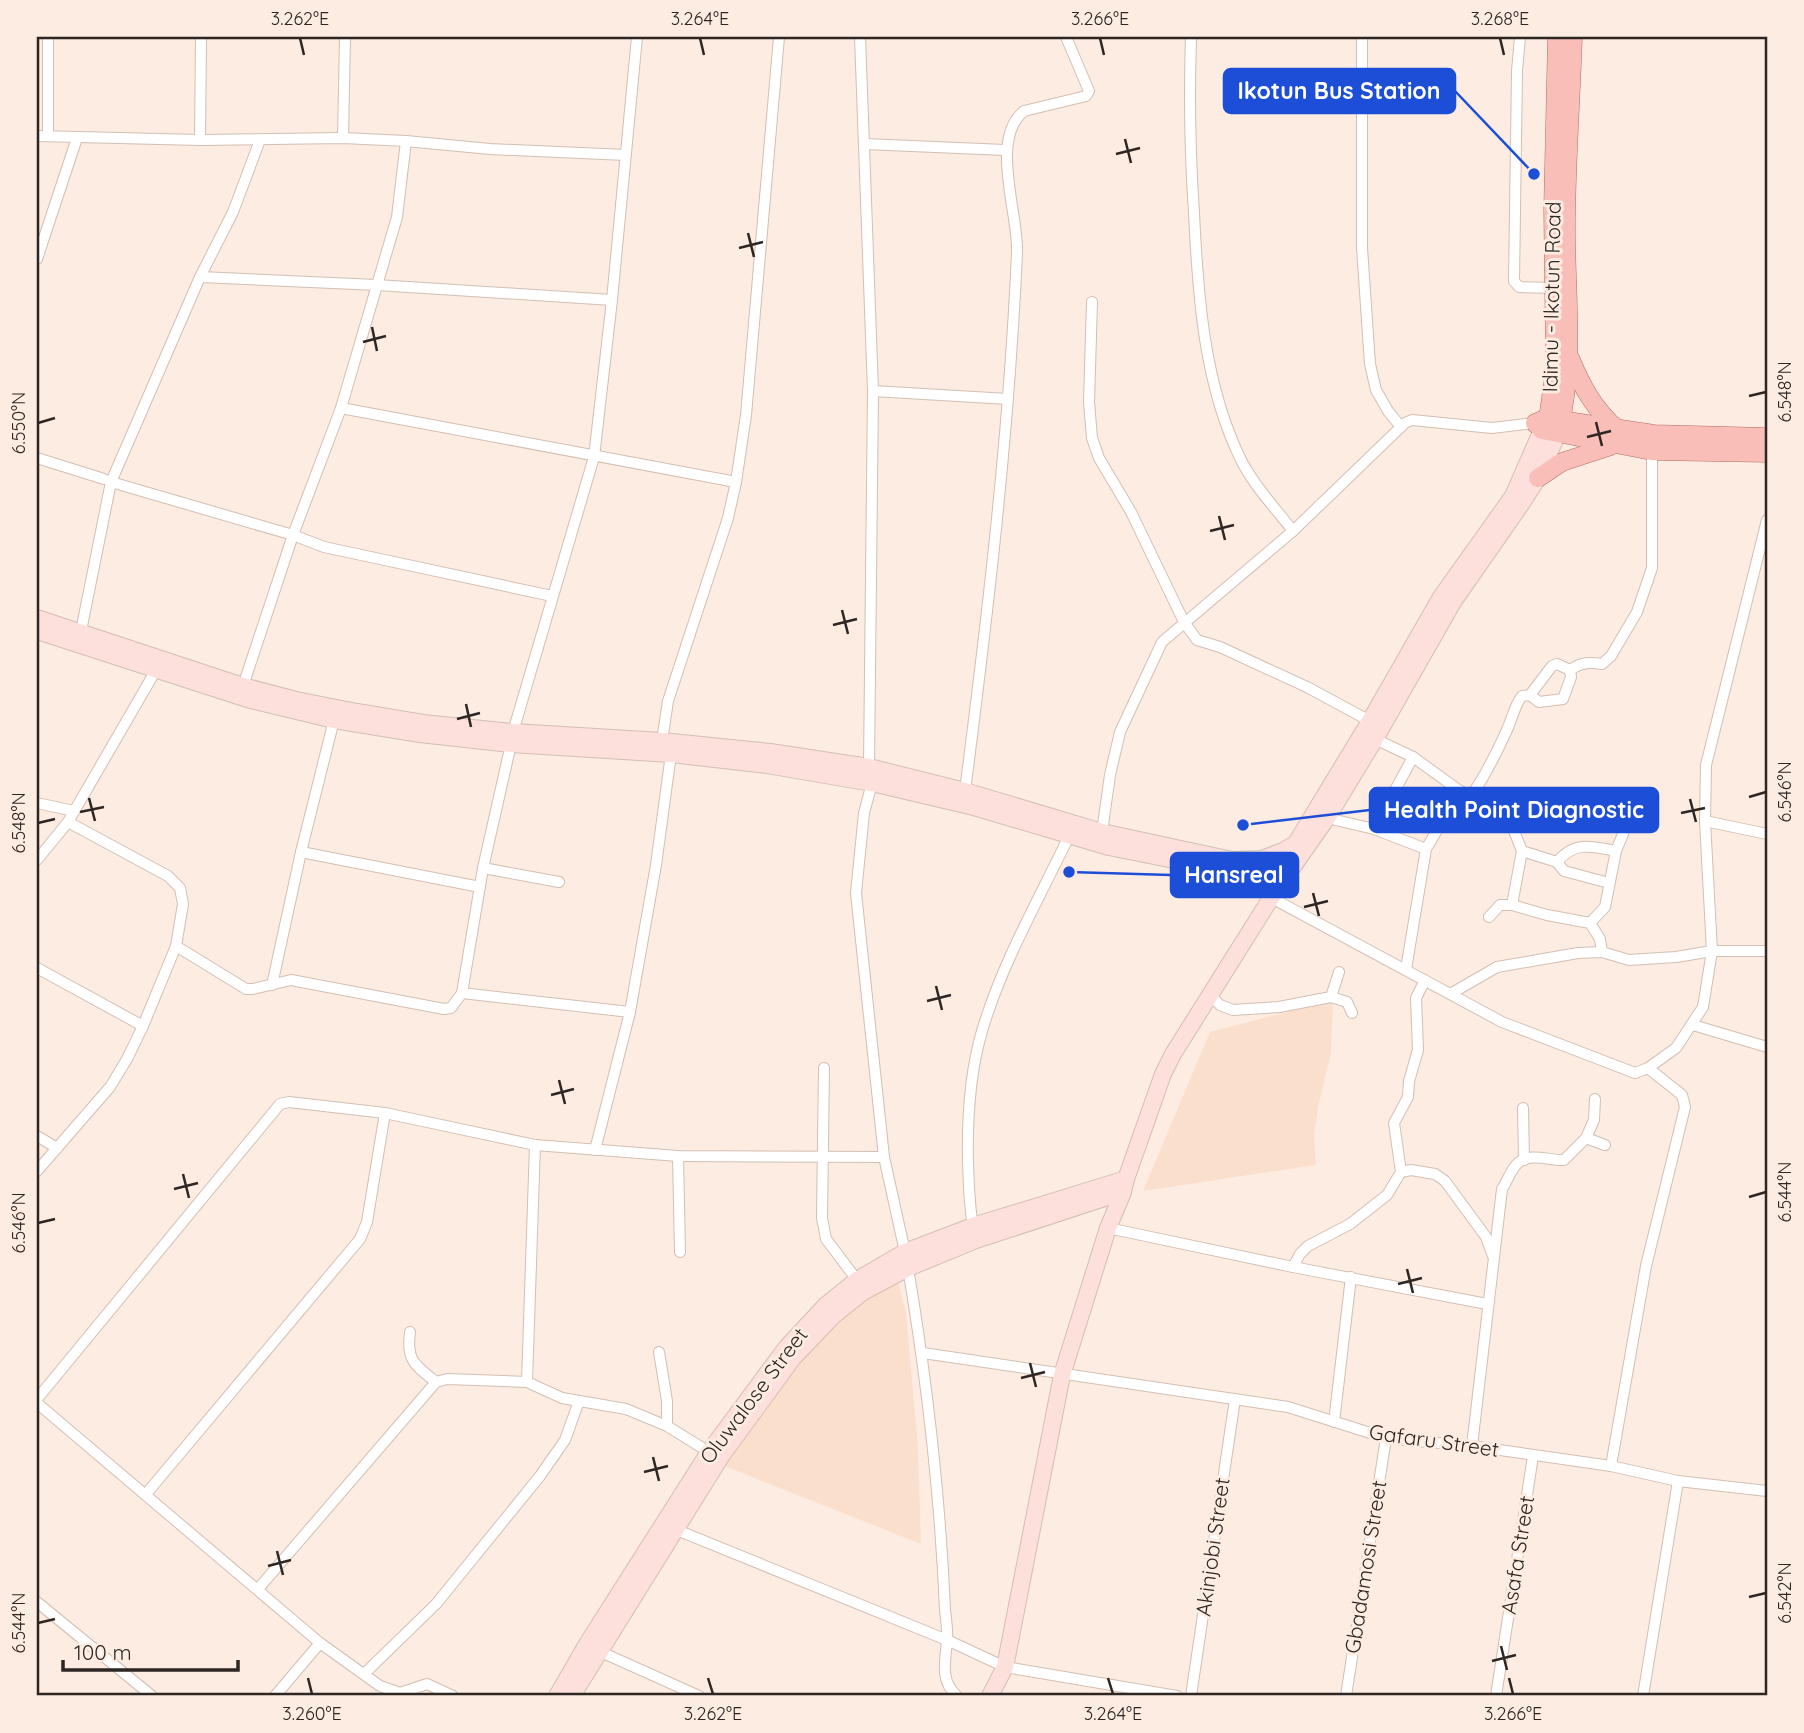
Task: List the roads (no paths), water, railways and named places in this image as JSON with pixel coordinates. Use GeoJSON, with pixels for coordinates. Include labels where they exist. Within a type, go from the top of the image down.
{"type":"FeatureCollection","features":[{"type":"Feature","properties":{"kind":"main road","name":"Idimu - Ikotun Road"},"geometry":{"type":"LineString","coordinates":[[1549,425],[1555,376],[1553,209],[1557,37]]}},
{"type":"Feature","properties":{"kind":"main road"},"geometry":{"type":"LineString","coordinates":[[1121,1186],[1173,1054],[1274,886],[1295,844],[1441,597],[1513,496],[1566,391],[1569,296],[1566,230],[1573,37]]}},
{"type":"Feature","properties":{"kind":"main road"},"geometry":{"type":"LineString","coordinates":[[1567,353],[1582,388],[1616,437]]}},
{"type":"Feature","properties":{"kind":"main road"},"geometry":{"type":"LineString","coordinates":[[1549,425],[1616,437],[1652,451],[1767,453]]}},
{"type":"Feature","properties":{"kind":"main road"},"geometry":{"type":"LineString","coordinates":[[990,1696],[1005,1667],[1062,1375],[1121,1186],[1169,1051],[1274,886],[1327,818],[1453,603],[1504,532],[1538,478],[1549,425]]}},
{"type":"Feature","properties":{"kind":"main road"},"geometry":{"type":"LineString","coordinates":[[1538,478],[1562,463],[1616,437],[1654,434],[1767,438]]}},
{"type":"Feature","properties":{"kind":"main road"},"geometry":{"type":"LineString","coordinates":[[37,618],[243,686],[388,723]]}},
{"type":"Feature","properties":{"kind":"main road"},"geometry":{"type":"LineString","coordinates":[[37,631],[247,699],[334,720],[388,723],[512,738],[666,748],[767,765],[871,775],[965,791],[1102,832],[1232,860],[1262,859],[1295,844]]}},
{"type":"Feature","properties":{"kind":"main road"},"geometry":{"type":"LineString","coordinates":[[871,775],[1069,836],[1109,847],[1254,876],[1274,886]]}},
{"type":"Feature","properties":{"kind":"main road"},"geometry":{"type":"LineString","coordinates":[[1262,859],[1274,886]]}},
{"type":"Feature","properties":{"kind":"main road","name":"Oluwalose Street"},"geometry":{"type":"LineString","coordinates":[[572,1696],[601,1652],[709,1452],[786,1348],[826,1305],[857,1280],[906,1260],[973,1226],[1121,1186]]}},
{"type":"Feature","properties":{"kind":"main road","name":"Oluwalose Street"},"geometry":{"type":"LineString","coordinates":[[557,1696],[587,1644],[669,1526],[793,1358],[833,1316],[906,1260],[976,1240],[1121,1186]]}},
{"type":"Feature","properties":{"kind":"street"},"geometry":{"type":"LineString","coordinates":[[48,37],[43,136],[200,141],[344,138],[490,149],[626,155]]}},
{"type":"Feature","properties":{"kind":"street"},"geometry":{"type":"LineString","coordinates":[[200,141],[201,37]]}},
{"type":"Feature","properties":{"kind":"street"},"geometry":{"type":"LineString","coordinates":[[344,138],[345,37]]}},
{"type":"Feature","properties":{"kind":"street"},"geometry":{"type":"LineString","coordinates":[[176,946],[241,987],[253,989],[284,980],[298,981],[444,1009],[451,1008],[462,993],[483,868],[512,738],[594,457],[637,37]]}},
{"type":"Feature","properties":{"kind":"street"},"geometry":{"type":"LineString","coordinates":[[595,1150],[630,1012],[656,865],[668,701],[728,517],[736,482],[746,415],[779,37]]}},
{"type":"Feature","properties":{"kind":"street"},"geometry":{"type":"LineString","coordinates":[[860,37],[873,391],[871,775],[864,813],[856,893],[884,1157],[923,1353],[940,1524],[947,1640],[943,1665],[946,1681],[957,1696]]}},
{"type":"Feature","properties":{"kind":"street"},"geometry":{"type":"LineString","coordinates":[[965,791],[992,583],[1008,399],[1017,249],[1005,150],[1019,115],[1024,111],[1086,96],[1089,90],[1066,37]]}},
{"type":"Feature","properties":{"kind":"street"},"geometry":{"type":"LineString","coordinates":[[1191,37],[1188,115],[1195,240],[1209,362],[1221,408],[1244,466],[1293,531]]}},
{"type":"Feature","properties":{"kind":"street"},"geometry":{"type":"LineString","coordinates":[[1362,37],[1362,248],[1370,364],[1377,390],[1388,411],[1401,427]]}},
{"type":"Feature","properties":{"kind":"street"},"geometry":{"type":"LineString","coordinates":[[1520,37],[1517,71],[1514,281],[1519,287],[1554,288]]}},
{"type":"Feature","properties":{"kind":"street"},"geometry":{"type":"LineString","coordinates":[[37,259],[77,138]]}},
{"type":"Feature","properties":{"kind":"street"},"geometry":{"type":"LineString","coordinates":[[81,631],[108,480],[233,212],[260,140]]}},
{"type":"Feature","properties":{"kind":"street"},"geometry":{"type":"LineString","coordinates":[[243,686],[293,535],[341,408],[397,218],[406,141]]}},
{"type":"Feature","properties":{"kind":"street"},"geometry":{"type":"LineString","coordinates":[[865,144],[1005,150]]}},
{"type":"Feature","properties":{"kind":"street"},"geometry":{"type":"LineString","coordinates":[[200,278],[377,285],[612,300]]}},
{"type":"Feature","properties":{"kind":"street"},"geometry":{"type":"LineString","coordinates":[[1092,302],[1089,402],[1092,438],[1099,458],[1132,512],[1184,622],[1197,640],[1220,647],[1307,687],[1370,721]]}},
{"type":"Feature","properties":{"kind":"street"},"geometry":{"type":"LineString","coordinates":[[873,391],[1008,399]]}},
{"type":"Feature","properties":{"kind":"street"},"geometry":{"type":"LineString","coordinates":[[341,408],[736,482]]}},
{"type":"Feature","properties":{"kind":"street"},"geometry":{"type":"LineString","coordinates":[[1102,832],[1110,775],[1120,732],[1161,642],[1293,531],[1401,427],[1412,420],[1492,428],[1549,425]]}},
{"type":"Feature","properties":{"kind":"street"},"geometry":{"type":"LineString","coordinates":[[1570,670],[1587,662],[1602,664],[1611,656],[1637,612],[1652,568],[1652,451]]}},
{"type":"Feature","properties":{"kind":"street"},"geometry":{"type":"LineString","coordinates":[[37,457],[293,535],[324,547],[552,596]]}},
{"type":"Feature","properties":{"kind":"street"},"geometry":{"type":"LineString","coordinates":[[1274,886],[1424,980],[1502,1021],[1636,1073],[1648,1069],[1676,1048],[1703,1007],[1712,951],[1705,821],[1706,765],[1767,520]]}},
{"type":"Feature","properties":{"kind":"street"},"geometry":{"type":"LineString","coordinates":[[1530,695],[1552,666],[1557,664],[1570,670]]}},
{"type":"Feature","properties":{"kind":"street"},"geometry":{"type":"LineString","coordinates":[[37,860],[68,822],[156,670]]}},
{"type":"Feature","properties":{"kind":"street"},"geometry":{"type":"LineString","coordinates":[[1471,796],[1484,779],[1517,702],[1522,696],[1530,695],[1539,702],[1563,699],[1571,677],[1570,670]]}},
{"type":"Feature","properties":{"kind":"street"},"geometry":{"type":"LineString","coordinates":[[272,985],[334,720]]}},
{"type":"Feature","properties":{"kind":"street"},"geometry":{"type":"LineString","coordinates":[[1375,739],[1413,757],[1460,791],[1510,821],[1522,851],[1512,905]]}},
{"type":"Feature","properties":{"kind":"street"},"geometry":{"type":"LineString","coordinates":[[1374,829],[1413,757]]}},
{"type":"Feature","properties":{"kind":"street"},"geometry":{"type":"LineString","coordinates":[[1406,969],[1426,849],[1460,791]]}},
{"type":"Feature","properties":{"kind":"street"},"geometry":{"type":"LineString","coordinates":[[37,803],[74,811]]}},
{"type":"Feature","properties":{"kind":"street"},"geometry":{"type":"LineString","coordinates":[[1327,818],[1374,829],[1426,849]]}},
{"type":"Feature","properties":{"kind":"street"},"geometry":{"type":"LineString","coordinates":[[1705,821],[1767,834]]}},
{"type":"Feature","properties":{"kind":"street"},"geometry":{"type":"LineString","coordinates":[[37,1171],[110,1087],[127,1059],[176,946],[183,904],[183,896],[175,881],[168,876],[68,822]]}},
{"type":"Feature","properties":{"kind":"street"},"geometry":{"type":"LineString","coordinates":[[1590,923],[1605,907],[1616,851],[1623,834]]}},
{"type":"Feature","properties":{"kind":"street"},"geometry":{"type":"LineString","coordinates":[[973,1226],[969,1208],[967,1141],[973,1076],[982,1032],[1000,981],[1069,836]]}},
{"type":"Feature","properties":{"kind":"street"},"geometry":{"type":"LineString","coordinates":[[1556,862],[1567,850],[1581,847],[1616,851]]}},
{"type":"Feature","properties":{"kind":"street"},"geometry":{"type":"LineString","coordinates":[[1522,851],[1556,862],[1564,871],[1609,883]]}},
{"type":"Feature","properties":{"kind":"street"},"geometry":{"type":"LineString","coordinates":[[301,852],[480,887]]}},
{"type":"Feature","properties":{"kind":"street"},"geometry":{"type":"LineString","coordinates":[[483,868],[559,881]]}},
{"type":"Feature","properties":{"kind":"street"},"geometry":{"type":"LineString","coordinates":[[1489,917],[1500,905],[1512,905],[1590,923],[1600,939],[1602,952]]}},
{"type":"Feature","properties":{"kind":"street"},"geometry":{"type":"LineString","coordinates":[[1452,993],[1497,967],[1578,953],[1602,952],[1629,960],[1712,951],[1767,951]]}},
{"type":"Feature","properties":{"kind":"street"},"geometry":{"type":"LineString","coordinates":[[37,968],[143,1026]]}},
{"type":"Feature","properties":{"kind":"street"},"geometry":{"type":"LineString","coordinates":[[1331,997],[1339,972]]}},
{"type":"Feature","properties":{"kind":"street"},"geometry":{"type":"LineString","coordinates":[[1293,1267],[1308,1246],[1350,1224],[1387,1195],[1401,1172],[1394,1123],[1408,1097],[1409,1081],[1419,1049],[1416,998],[1424,980]]}},
{"type":"Feature","properties":{"kind":"street"},"geometry":{"type":"LineString","coordinates":[[462,993],[630,1012]]}},
{"type":"Feature","properties":{"kind":"street"},"geometry":{"type":"LineString","coordinates":[[1210,995],[1233,1010],[1279,1007],[1331,997],[1347,1002],[1352,1013]]}},
{"type":"Feature","properties":{"kind":"street"},"geometry":{"type":"LineString","coordinates":[[1693,1025],[1767,1047]]}},
{"type":"Feature","properties":{"kind":"street"},"geometry":{"type":"LineString","coordinates":[[824,1068],[822,1218],[826,1240],[857,1280]]}},
{"type":"Feature","properties":{"kind":"street"},"geometry":{"type":"LineString","coordinates":[[1611,1466],[1646,1266],[1685,1107],[1682,1095],[1648,1069]]}},
{"type":"Feature","properties":{"kind":"street"},"geometry":{"type":"LineString","coordinates":[[1472,1446],[1502,1189],[1517,1163],[1537,1157],[1564,1160],[1586,1138],[1594,1120],[1595,1099]]}},
{"type":"Feature","properties":{"kind":"street"},"geometry":{"type":"LineString","coordinates":[[453,1696],[427,1684],[400,1693],[380,1686],[320,1643],[37,1401],[280,1104],[289,1102],[385,1113],[535,1145],[678,1156],[884,1157]]}},
{"type":"Feature","properties":{"kind":"street"},"geometry":{"type":"LineString","coordinates":[[1522,1108],[1524,1160]]}},
{"type":"Feature","properties":{"kind":"street"},"geometry":{"type":"LineString","coordinates":[[146,1494],[360,1239],[367,1222],[385,1113]]}},
{"type":"Feature","properties":{"kind":"street"},"geometry":{"type":"LineString","coordinates":[[37,1136],[58,1148]]}},
{"type":"Feature","properties":{"kind":"street"},"geometry":{"type":"LineString","coordinates":[[1586,1138],[1605,1145]]}},
{"type":"Feature","properties":{"kind":"street"},"geometry":{"type":"LineString","coordinates":[[527,1382],[535,1145]]}},
{"type":"Feature","properties":{"kind":"street"},"geometry":{"type":"LineString","coordinates":[[678,1156],[680,1252]]}},
{"type":"Feature","properties":{"kind":"street"},"geometry":{"type":"LineString","coordinates":[[1401,1172],[1412,1170],[1435,1174],[1445,1181],[1486,1237],[1494,1260]]}},
{"type":"Feature","properties":{"kind":"street"},"geometry":{"type":"LineString","coordinates":[[1111,1221],[1293,1267],[1487,1304]]}},
{"type":"Feature","properties":{"kind":"street"},"geometry":{"type":"LineString","coordinates":[[1334,1422],[1351,1277]]}},
{"type":"Feature","properties":{"kind":"street"},"geometry":{"type":"LineString","coordinates":[[410,1332],[409,1356],[414,1364],[436,1382]]}},
{"type":"Feature","properties":{"kind":"street"},"geometry":{"type":"LineString","coordinates":[[659,1352],[667,1401],[667,1426]]}},
{"type":"Feature","properties":{"kind":"street","name":"Gafaru Street"},"geometry":{"type":"LineString","coordinates":[[923,1353],[1288,1407],[1386,1437],[1472,1446],[1611,1466],[1678,1480],[1767,1491]]}},
{"type":"Feature","properties":{"kind":"street"},"geometry":{"type":"LineString","coordinates":[[258,1589],[436,1382],[447,1378],[527,1382],[562,1398],[626,1409],[667,1426],[709,1452]]}},
{"type":"Feature","properties":{"kind":"street","name":"Akinjobi Street"},"geometry":{"type":"LineString","coordinates":[[1191,1696],[1235,1398]]}},
{"type":"Feature","properties":{"kind":"street"},"geometry":{"type":"LineString","coordinates":[[364,1674],[436,1604],[540,1476],[565,1440],[579,1402]]}},
{"type":"Feature","properties":{"kind":"street","name":"Gbadamosi Street"},"geometry":{"type":"LineString","coordinates":[[1346,1696],[1386,1437]]}},
{"type":"Feature","properties":{"kind":"street","name":"Asafa Street"},"geometry":{"type":"LineString","coordinates":[[1496,1696],[1533,1456]]}},
{"type":"Feature","properties":{"kind":"street"},"geometry":{"type":"LineString","coordinates":[[1643,1696],[1678,1480]]}},
{"type":"Feature","properties":{"kind":"street"},"geometry":{"type":"LineString","coordinates":[[669,1526],[947,1640],[1005,1667],[1175,1696]]}},
{"type":"Feature","properties":{"kind":"street"},"geometry":{"type":"LineString","coordinates":[[37,1602],[152,1696]]}},
{"type":"Feature","properties":{"kind":"street"},"geometry":{"type":"LineString","coordinates":[[275,1696],[320,1643]]}},
{"type":"Feature","properties":{"kind":"street"},"geometry":{"type":"LineString","coordinates":[[601,1652],[699,1696]]}},
{"type":"Feature","properties":{"kind":"place","name":"Ikotun Bus Station"},"geometry":{"type":"Point","coordinates":[1534,174]}},
{"type":"Feature","properties":{"kind":"place","name":"Health Point Diagnostic"},"geometry":{"type":"Point","coordinates":[1243,825]}},
{"type":"Feature","properties":{"kind":"place","name":"Hansreal"},"geometry":{"type":"Point","coordinates":[1069,872]}}]}
